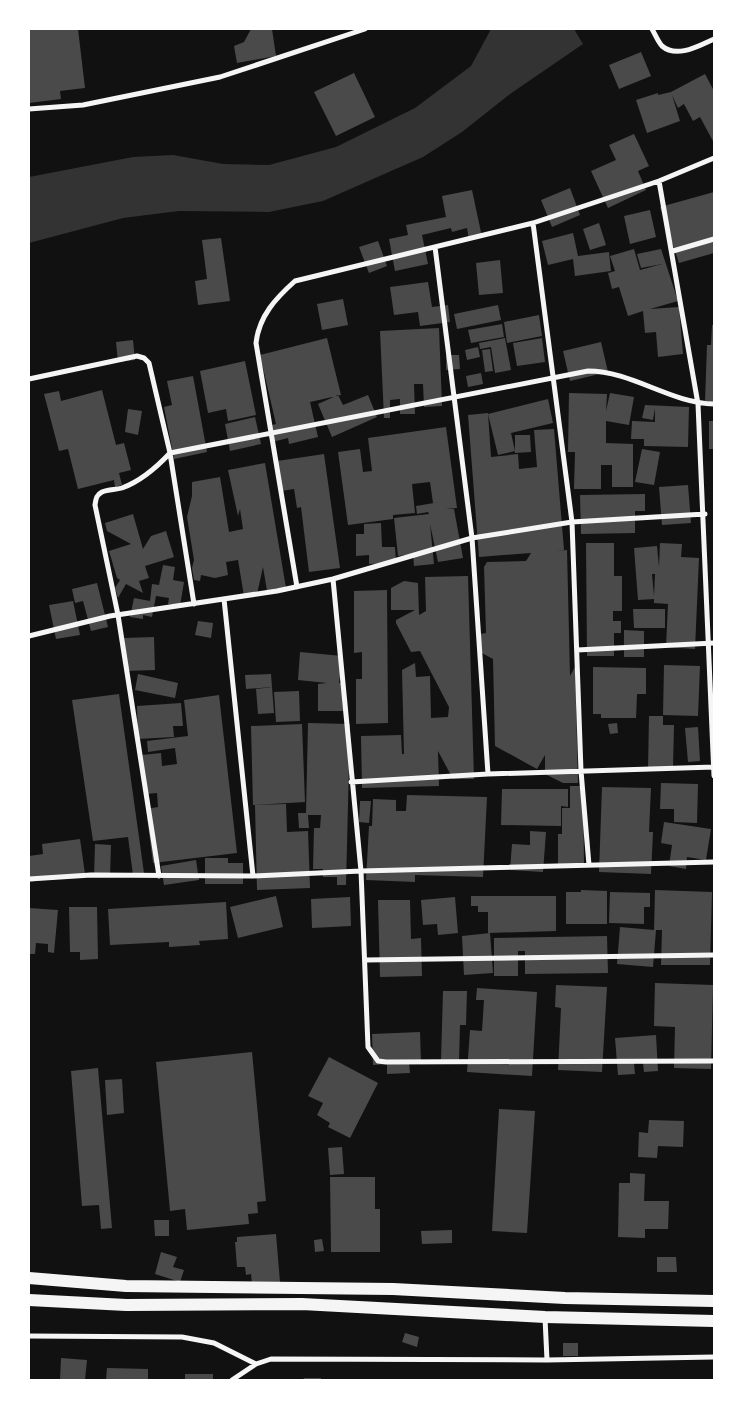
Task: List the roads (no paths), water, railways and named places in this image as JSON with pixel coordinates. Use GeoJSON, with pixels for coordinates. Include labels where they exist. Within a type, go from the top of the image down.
{"type":"FeatureCollection","features":[{"type":"Feature","properties":{"kind":"main road"},"geometry":{"type":"LineString","coordinates":[[29,1278],[126,1286],[383,1289],[565,1298],[714,1301]]}},
{"type":"Feature","properties":{"kind":"main road"},"geometry":{"type":"LineString","coordinates":[[29,1300],[126,1305],[302,1304],[545,1317],[714,1321]]}},
{"type":"Feature","properties":{"kind":"street"},"geometry":{"type":"LineString","coordinates":[[29,109],[84,105],[220,78],[365,29]]}},
{"type":"Feature","properties":{"kind":"street"},"geometry":{"type":"LineString","coordinates":[[652,29],[662,45],[670,50],[686,51],[714,39]]}},
{"type":"Feature","properties":{"kind":"street"},"geometry":{"type":"LineString","coordinates":[[297,587],[256,343],[258,330],[276,299],[295,281],[533,223],[660,181],[714,158]]}},
{"type":"Feature","properties":{"kind":"street"},"geometry":{"type":"LineString","coordinates":[[660,181],[698,404],[705,514],[714,776]]}},
{"type":"Feature","properties":{"kind":"street"},"geometry":{"type":"LineString","coordinates":[[533,223],[572,522],[581,771],[589,865]]}},
{"type":"Feature","properties":{"kind":"street"},"geometry":{"type":"LineString","coordinates":[[673,251],[714,239]]}},
{"type":"Feature","properties":{"kind":"street"},"geometry":{"type":"LineString","coordinates":[[435,247],[472,538],[488,774]]}},
{"type":"Feature","properties":{"kind":"street"},"geometry":{"type":"LineString","coordinates":[[29,378],[126,357],[144,358],[148,363],[170,453],[194,604]]}},
{"type":"Feature","properties":{"kind":"street"},"geometry":{"type":"LineString","coordinates":[[159,876],[118,615],[95,505],[96,497],[102,492],[133,483],[148,473],[170,453],[588,370],[605,372],[698,404],[714,404]]}},
{"type":"Feature","properties":{"kind":"street"},"geometry":{"type":"LineString","coordinates":[[29,636],[118,615],[297,587],[334,579],[472,538],[572,522],[705,514]]}},
{"type":"Feature","properties":{"kind":"street"},"geometry":{"type":"LineString","coordinates":[[334,579],[351,782],[361,871],[368,1047],[378,1061],[714,1061]]}},
{"type":"Feature","properties":{"kind":"street"},"geometry":{"type":"LineString","coordinates":[[224,599],[253,876]]}},
{"type":"Feature","properties":{"kind":"street"},"geometry":{"type":"LineString","coordinates":[[577,650],[714,643]]}},
{"type":"Feature","properties":{"kind":"street"},"geometry":{"type":"LineString","coordinates":[[351,782],[488,774],[714,767]]}},
{"type":"Feature","properties":{"kind":"street"},"geometry":{"type":"LineString","coordinates":[[29,879],[253,876],[361,871],[714,862]]}},
{"type":"Feature","properties":{"kind":"street"},"geometry":{"type":"LineString","coordinates":[[365,960],[714,955]]}},
{"type":"Feature","properties":{"kind":"street"},"geometry":{"type":"LineString","coordinates":[[545,1317],[547,1360]]}},
{"type":"Feature","properties":{"kind":"street"},"geometry":{"type":"LineString","coordinates":[[29,1336],[182,1337],[214,1343],[256,1364]]}},
{"type":"Feature","properties":{"kind":"street"},"geometry":{"type":"LineString","coordinates":[[232,1380],[256,1364],[271,1359],[547,1360],[714,1357]]}}]}
